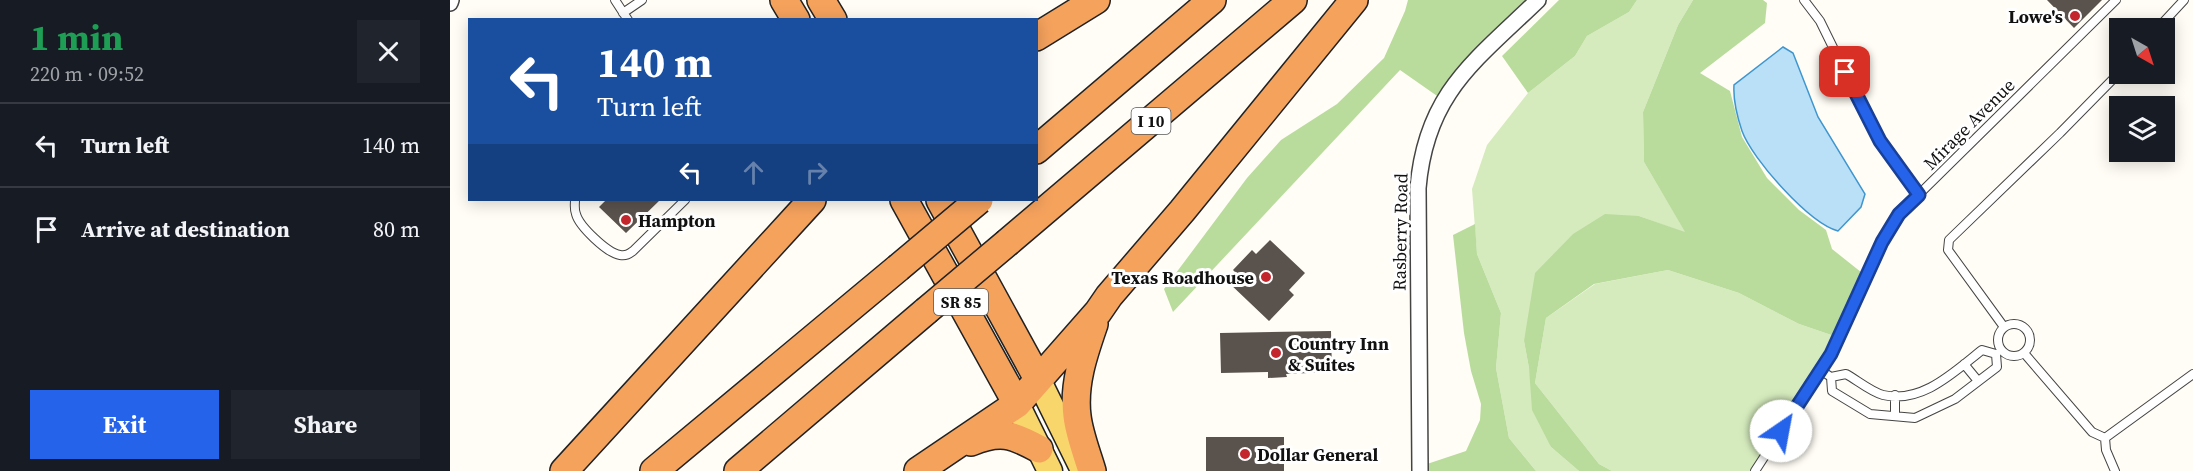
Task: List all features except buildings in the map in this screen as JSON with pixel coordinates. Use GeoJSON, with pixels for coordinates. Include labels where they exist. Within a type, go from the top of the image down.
{"type":"FeatureCollection","features":[{"type":"Feature","properties":{"kind":"highway"},"geometry":{"type":"LineString","coordinates":[[784,0],[795,18]]}},
{"type":"Feature","properties":{"kind":"highway"},"geometry":{"type":"LineString","coordinates":[[821,0],[832,18]]}},
{"type":"Feature","properties":{"kind":"highway"},"geometry":{"type":"LineString","coordinates":[[1038,36],[1096,0]]}},
{"type":"Feature","properties":{"kind":"highway"},"geometry":{"type":"LineString","coordinates":[[1038,148],[1212,0]]}},
{"type":"Feature","properties":{"kind":"highway","name":"I 10"},"geometry":{"type":"LineString","coordinates":[[738,471],[1293,0]]}},
{"type":"Feature","properties":{"kind":"highway"},"geometry":{"type":"LineString","coordinates":[[918,471],[1017,404],[1098,312],[1354,0]]}},
{"type":"Feature","properties":{"kind":"highway"},"geometry":{"type":"LineString","coordinates":[[564,471],[811,201]]}},
{"type":"Feature","properties":{"kind":"highway","name":"SR 85"},"geometry":{"type":"LineString","coordinates":[[905,201],[1017,404]]}},
{"type":"Feature","properties":{"kind":"highway","name":"SR 85"},"geometry":{"type":"LineString","coordinates":[[941,201],[1038,378]]}},
{"type":"Feature","properties":{"kind":"highway"},"geometry":{"type":"LineString","coordinates":[[654,471],[978,201]]}},
{"type":"Feature","properties":{"kind":"highway"},"geometry":{"type":"LineString","coordinates":[[1092,471],[1077,417],[1078,381],[1083,356],[1098,312]]}},
{"type":"Feature","properties":{"kind":"highway"},"geometry":{"type":"LineString","coordinates":[[951,450],[986,436],[1001,434],[1016,436],[1044,460]]}},
{"type":"Feature","properties":{"kind":"main road","name":"SR 85"},"geometry":{"type":"LineString","coordinates":[[1038,378],[1083,471]]}},
{"type":"Feature","properties":{"kind":"main road","name":"SR 85"},"geometry":{"type":"LineString","coordinates":[[1017,404],[1044,460]]}},
{"type":"Feature","properties":{"kind":"street","name":"Rasberry Road"},"geometry":{"type":"LineString","coordinates":[[1420,471],[1418,188],[1422,155],[1431,124],[1447,94],[1467,68],[1538,0]]}},
{"type":"Feature","properties":{"kind":"lane"},"geometry":{"type":"LineString","coordinates":[[615,0],[626,16],[642,0]]}},
{"type":"Feature","properties":{"kind":"lane"},"geometry":{"type":"LineString","coordinates":[[1804,0],[1820,21],[1880,141],[1919,195]]}},
{"type":"Feature","properties":{"kind":"lane","name":"Mirage Avenue"},"geometry":{"type":"LineString","coordinates":[[1755,471],[1831,354],[1882,242],[1899,214],[2116,0]]}},
{"type":"Feature","properties":{"kind":"lane"},"geometry":{"type":"LineString","coordinates":[[2167,18],[2184,0]]}},
{"type":"Feature","properties":{"kind":"lane"},"geometry":{"type":"LineString","coordinates":[[2004,327],[1948,250],[1949,240],[2109,83]]}},
{"type":"Feature","properties":{"kind":"lane"},"geometry":{"type":"LineString","coordinates":[[575,201],[575,212],[580,223],[605,248],[617,255],[626,255],[633,251],[684,201]]}},
{"type":"Feature","properties":{"kind":"lane"},"geometry":{"type":"LineString","coordinates":[[1820,370],[1831,377],[1846,374],[1882,395],[1914,395],[1937,384],[1982,350],[1999,352],[2013,356],[2024,353],[2031,338],[2026,328],[2016,323],[2004,327],[1998,336],[1999,352],[1997,367],[1956,399],[1916,418],[1869,414],[1832,390],[1831,377]]}},
{"type":"Feature","properties":{"kind":"lane"},"geometry":{"type":"LineString","coordinates":[[2024,353],[2092,432],[2105,438]]}},
{"type":"Feature","properties":{"kind":"lane"},"geometry":{"type":"LineString","coordinates":[[1964,364],[1978,381]]}},
{"type":"Feature","properties":{"kind":"lane"},"geometry":{"type":"LineString","coordinates":[[2105,438],[2193,374]]}},
{"type":"Feature","properties":{"kind":"lane"},"geometry":{"type":"LineString","coordinates":[[1895,395],[1895,416]]}},
{"type":"Feature","properties":{"kind":"lane"},"geometry":{"type":"LineString","coordinates":[[2105,438],[2106,450],[2115,471]]}},
{"type":"Feature","properties":{"kind":"green space"},"geometry":{"type":"Polygon","coordinates":[[[1408,0],[1540,0],[1440,98],[1400,70],[1173,312],[1164,289],[1247,178],[1281,140],[1337,104],[1384,58],[1408,0]]]}},
{"type":"Feature","properties":{"kind":"green space"},"geometry":{"type":"Polygon","coordinates":[[[1559,0],[1637,0],[1629,12],[1587,36],[1575,56],[1528,93],[1502,56],[1559,0]]]}},
{"type":"Feature","properties":{"kind":"green space"},"geometry":{"type":"Polygon","coordinates":[[[1637,0],[1693,0],[1678,25],[1643,112],[1644,162],[1686,233],[1639,216],[1524,341],[1529,368],[1551,447],[1579,471],[1536,471],[1509,438],[1496,368],[1501,313],[1477,254],[1472,189],[1487,145],[1528,93],[1575,56],[1587,36],[1629,12],[1637,0]]]}},
{"type":"Feature","properties":{"kind":"green space"},"geometry":{"type":"Polygon","coordinates":[[[1693,0],[1763,0],[1767,3],[1765,23],[1700,73],[1730,91],[1742,137],[1767,178],[1799,210],[1826,230],[1832,249],[1871,280],[1843,339],[1799,324],[1739,293],[1668,270],[1594,284],[1546,318],[1535,383],[1599,464],[1612,471],[1579,471],[1551,447],[1532,410],[1529,368],[1524,341],[1535,273],[1573,234],[1605,214],[1639,216],[1685,232],[1644,162],[1643,112],[1678,25],[1693,0]]]}},
{"type":"Feature","properties":{"kind":"green space"},"geometry":{"type":"Polygon","coordinates":[[[1475,224],[1477,254],[1501,313],[1496,368],[1509,438],[1536,471],[1424,471],[1424,465],[1466,451],[1480,420],[1481,404],[1471,371],[1464,333],[1453,235],[1475,224]]]}},
{"type":"Feature","properties":{"kind":"green space"},"geometry":{"type":"Polygon","coordinates":[[[1668,270],[1739,293],[1799,324],[1843,339],[1760,471],[1612,471],[1599,464],[1535,383],[1546,318],[1595,284],[1668,270]]]}},
{"type":"Feature","properties":{"kind":"water"},"geometry":{"type":"Polygon","coordinates":[[[1783,47],[1793,53],[1818,117],[1865,194],[1861,207],[1838,231],[1812,216],[1769,173],[1748,143],[1740,125],[1734,85],[1783,47]]]}},
{"type":"Feature","properties":{"kind":"place","name":"Lowe's"},"geometry":{"type":"Point","coordinates":[2075,16]}},
{"type":"Feature","properties":{"kind":"place","name":"Hampton"},"geometry":{"type":"Point","coordinates":[626,220]}},
{"type":"Feature","properties":{"kind":"place","name":"Texas Roadhouse"},"geometry":{"type":"Point","coordinates":[1266,277]}},
{"type":"Feature","properties":{"kind":"place","name":"Country Inn & Suites"},"geometry":{"type":"Point","coordinates":[1276,353]}},
{"type":"Feature","properties":{"kind":"place","name":"Dollar General"},"geometry":{"type":"Point","coordinates":[1245,454]}},
{"type":"Feature","properties":{"kind":"route"},"geometry":{"type":"LineString","coordinates":[[1781,431],[1831,354],[1882,242],[1899,214],[1919,195],[1880,141],[1845,72]]}}]}
